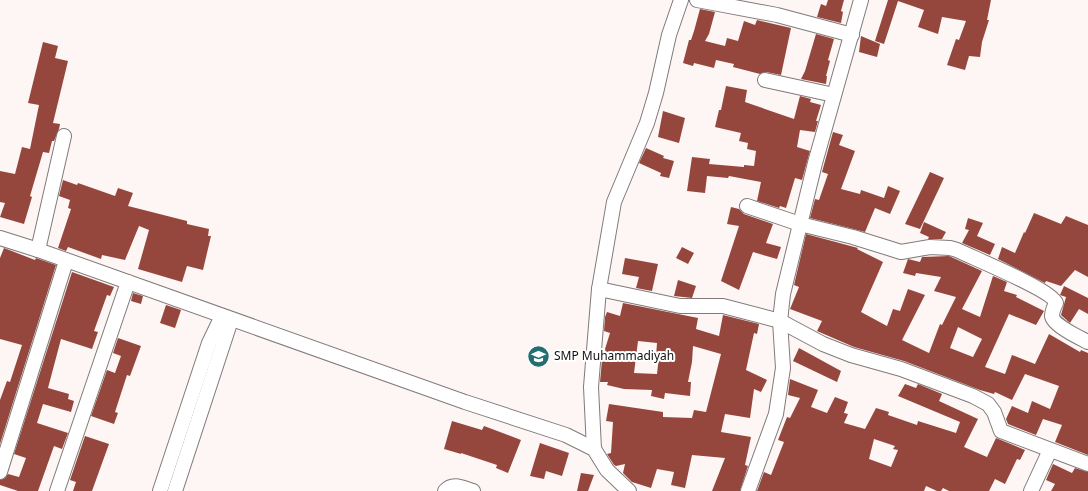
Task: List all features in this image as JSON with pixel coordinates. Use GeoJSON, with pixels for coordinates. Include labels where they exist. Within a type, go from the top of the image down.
{"type":"FeatureCollection","features":[{"type":"Feature","properties":{"kind":"street"},"geometry":{"type":"LineString","coordinates":[[629,491],[607,470],[594,449],[591,387],[599,290],[614,202],[647,123],[656,93],[669,35],[681,0]]}},
{"type":"Feature","properties":{"kind":"street"},"geometry":{"type":"LineString","coordinates":[[697,0],[777,15],[852,36]]}},
{"type":"Feature","properties":{"kind":"street"},"geometry":{"type":"LineString","coordinates":[[748,491],[776,414],[783,368],[780,321],[783,294],[834,95],[861,0]]}},
{"type":"Feature","properties":{"kind":"street"},"geometry":{"type":"LineString","coordinates":[[765,80],[834,95]]}},
{"type":"Feature","properties":{"kind":"street"},"geometry":{"type":"LineString","coordinates":[[38,250],[64,136]]}},
{"type":"Feature","properties":{"kind":"street"},"geometry":{"type":"LineString","coordinates":[[747,206],[800,224],[853,237],[901,252],[936,247],[957,250],[1034,286],[1052,297],[1056,303],[1052,314],[1054,320],[1066,330],[1088,342]]}},
{"type":"Feature","properties":{"kind":"street"},"geometry":{"type":"LineString","coordinates":[[0,238],[38,250],[465,402],[566,434],[594,449]]}},
{"type":"Feature","properties":{"kind":"street"},"geometry":{"type":"LineString","coordinates":[[0,471],[66,261]]}},
{"type":"Feature","properties":{"kind":"street"},"geometry":{"type":"LineString","coordinates":[[57,491],[128,282]]}},
{"type":"Feature","properties":{"kind":"street"},"geometry":{"type":"LineString","coordinates":[[599,290],[680,306],[723,306],[780,321],[822,344],[851,356],[901,369],[973,396],[988,404],[994,412],[1001,431],[1088,464]]}},
{"type":"Feature","properties":{"kind":"street"},"geometry":{"type":"LineString","coordinates":[[160,491],[209,343],[226,318]]}},
{"type":"Feature","properties":{"kind":"street"},"geometry":{"type":"LineString","coordinates":[[175,491],[226,318]]}},
{"type":"Feature","properties":{"kind":"street"},"geometry":{"type":"LineString","coordinates":[[1031,491],[1050,450]]}},
{"type":"Feature","properties":{"kind":"street"},"geometry":{"type":"LineString","coordinates":[[445,491],[454,485],[473,491]]}},
{"type":"Feature","properties":{"kind":"building"},"geometry":{"type":"Polygon","coordinates":[[[828,0],[844,0],[841,11],[843,12],[841,23],[817,17],[821,4],[826,6],[828,0]]]}},
{"type":"Feature","properties":{"kind":"building"},"geometry":{"type":"Polygon","coordinates":[[[888,0],[991,0],[987,20],[989,20],[982,42],[980,57],[969,56],[965,70],[947,65],[956,39],[959,40],[966,21],[942,17],[938,34],[918,27],[924,10],[898,1],[884,44],[875,41],[888,0]]]}},
{"type":"Feature","properties":{"kind":"building"},"geometry":{"type":"Polygon","coordinates":[[[700,9],[715,12],[709,34],[705,41],[725,46],[727,38],[738,41],[744,21],[755,25],[757,20],[791,28],[781,75],[766,72],[760,74],[733,67],[734,64],[716,60],[714,68],[694,63],[693,66],[683,63],[700,9]]]}},
{"type":"Feature","properties":{"kind":"building"},"geometry":{"type":"Polygon","coordinates":[[[816,34],[834,39],[828,60],[830,61],[826,76],[826,84],[801,79],[805,71],[816,34]]]}},
{"type":"Feature","properties":{"kind":"building"},"geometry":{"type":"Polygon","coordinates":[[[861,36],[880,44],[877,57],[859,52],[861,36]]]}},
{"type":"Feature","properties":{"kind":"building"},"geometry":{"type":"Polygon","coordinates":[[[43,42],[58,46],[55,58],[68,61],[53,123],[60,124],[59,129],[54,141],[52,141],[49,153],[43,152],[30,196],[32,197],[24,224],[0,217],[5,203],[0,202],[0,171],[15,174],[22,147],[30,149],[39,105],[28,103],[43,42]]]}},
{"type":"Feature","properties":{"kind":"building"},"geometry":{"type":"Polygon","coordinates":[[[726,86],[747,90],[745,102],[794,119],[800,96],[811,99],[810,102],[821,105],[816,121],[818,121],[815,132],[800,130],[797,147],[810,151],[802,180],[795,178],[786,208],[780,206],[779,208],[757,201],[761,182],[729,176],[728,178],[707,176],[705,193],[687,191],[692,157],[710,159],[709,164],[744,167],[744,165],[754,166],[756,151],[747,149],[748,143],[739,141],[741,133],[715,127],[719,110],[721,110],[726,86]]]}},
{"type":"Feature","properties":{"kind":"building"},"geometry":{"type":"Polygon","coordinates":[[[663,111],[685,118],[679,143],[658,137],[663,111]]]}},
{"type":"Feature","properties":{"kind":"building"},"geometry":{"type":"Polygon","coordinates":[[[833,132],[843,135],[839,145],[855,151],[841,189],[860,194],[861,190],[884,198],[888,186],[900,191],[890,214],[875,208],[865,232],[810,218],[815,199],[819,200],[828,174],[822,172],[833,132]]]}},
{"type":"Feature","properties":{"kind":"building"},"geometry":{"type":"Polygon","coordinates":[[[646,148],[664,156],[663,158],[674,161],[669,178],[660,176],[661,173],[639,163],[646,148]]]}},
{"type":"Feature","properties":{"kind":"building"},"geometry":{"type":"Polygon","coordinates":[[[930,172],[944,178],[920,229],[905,224],[930,172]]]}},
{"type":"Feature","properties":{"kind":"building"},"geometry":{"type":"Polygon","coordinates":[[[63,180],[77,185],[78,183],[115,196],[118,188],[133,193],[128,206],[187,221],[187,224],[209,229],[208,236],[211,236],[203,270],[187,266],[182,282],[138,269],[149,230],[139,226],[125,260],[102,255],[101,259],[68,247],[66,251],[58,248],[71,209],[68,208],[70,200],[59,196],[63,180]]]}},
{"type":"Feature","properties":{"kind":"building"},"geometry":{"type":"Polygon","coordinates":[[[731,207],[739,209],[744,214],[773,224],[766,243],[781,247],[777,259],[753,252],[739,290],[721,281],[739,226],[727,224],[731,207]]]}},
{"type":"Feature","properties":{"kind":"building"},"geometry":{"type":"Polygon","coordinates":[[[1034,213],[1061,224],[1066,216],[1088,225],[1088,277],[1075,270],[1061,286],[1046,281],[1045,283],[998,259],[1002,247],[1015,253],[1034,213]]]}},
{"type":"Feature","properties":{"kind":"building"},"geometry":{"type":"Polygon","coordinates":[[[968,218],[983,223],[977,236],[995,244],[990,255],[962,243],[969,230],[965,229],[968,218]]]}},
{"type":"Feature","properties":{"kind":"building"},"geometry":{"type":"Polygon","coordinates":[[[924,222],[946,232],[942,239],[928,239],[929,237],[920,233],[924,222]]]}},
{"type":"Feature","properties":{"kind":"building"},"geometry":{"type":"Polygon","coordinates":[[[806,234],[858,248],[857,249],[883,262],[861,312],[887,326],[893,309],[900,311],[908,289],[925,295],[902,340],[929,353],[940,324],[942,325],[956,297],[934,291],[941,277],[916,273],[915,276],[903,273],[908,259],[920,262],[922,257],[949,256],[982,271],[962,309],[980,317],[993,276],[1007,282],[1004,291],[1017,295],[1016,297],[1044,311],[1036,325],[1009,314],[985,367],[1005,374],[1012,355],[1035,364],[1049,334],[1080,352],[1081,350],[1088,353],[1088,455],[1055,442],[1062,425],[1043,419],[1036,435],[1008,424],[1006,419],[1012,406],[1028,413],[1032,401],[1050,409],[1059,386],[1025,374],[1012,400],[995,392],[994,394],[980,390],[904,361],[854,347],[817,331],[822,321],[790,309],[799,287],[794,285],[806,234]],[[958,327],[950,348],[973,357],[982,339],[958,327]]]}},
{"type":"Feature","properties":{"kind":"building"},"geometry":{"type":"Polygon","coordinates":[[[682,247],[694,253],[688,264],[676,258],[682,247]]]}},
{"type":"Feature","properties":{"kind":"building"},"geometry":{"type":"Polygon","coordinates":[[[4,248],[35,260],[36,258],[56,265],[0,444],[0,400],[7,381],[10,382],[22,345],[0,339],[0,258],[4,248]]]}},
{"type":"Feature","properties":{"kind":"building"},"geometry":{"type":"Polygon","coordinates":[[[625,258],[658,264],[652,291],[636,288],[639,277],[622,274],[625,258]]]}},
{"type":"Feature","properties":{"kind":"building"},"geometry":{"type":"Polygon","coordinates":[[[72,272],[114,287],[110,296],[107,295],[94,331],[98,332],[92,349],[61,339],[48,388],[69,394],[68,399],[74,401],[71,412],[43,404],[37,423],[68,433],[62,449],[54,446],[38,491],[18,491],[0,485],[0,480],[5,478],[8,474],[19,477],[26,458],[14,454],[72,272]]]}},
{"type":"Feature","properties":{"kind":"building"},"geometry":{"type":"Polygon","coordinates":[[[678,280],[696,286],[692,298],[674,296],[678,280]]]}},
{"type":"Feature","properties":{"kind":"building"},"geometry":{"type":"Polygon","coordinates":[[[1064,286],[1088,298],[1088,314],[1079,309],[1070,323],[1061,315],[1066,297],[1060,295],[1064,286]]]}},
{"type":"Feature","properties":{"kind":"building"},"geometry":{"type":"Polygon","coordinates":[[[133,293],[143,296],[141,304],[131,301],[133,293]]]}},
{"type":"Feature","properties":{"kind":"building"},"geometry":{"type":"Polygon","coordinates":[[[623,303],[698,318],[696,329],[719,336],[723,315],[759,324],[757,334],[754,333],[746,370],[767,380],[761,392],[754,389],[750,418],[725,414],[721,432],[751,437],[745,465],[748,466],[740,491],[712,491],[725,458],[692,455],[685,488],[671,485],[674,472],[657,469],[651,488],[632,482],[623,473],[625,464],[614,465],[607,454],[611,453],[613,422],[606,421],[609,404],[663,412],[663,417],[692,418],[694,410],[706,412],[721,354],[693,346],[692,362],[688,382],[691,382],[690,396],[665,393],[664,399],[651,396],[652,390],[624,389],[607,385],[608,382],[600,382],[602,360],[608,361],[605,349],[610,333],[604,331],[605,317],[607,312],[620,316],[623,303]],[[638,341],[634,373],[657,374],[659,356],[656,356],[657,343],[638,341]]]}},
{"type":"Feature","properties":{"kind":"building"},"geometry":{"type":"Polygon","coordinates":[[[166,305],[181,310],[175,328],[160,323],[166,305]]]}},
{"type":"Feature","properties":{"kind":"building"},"geometry":{"type":"Polygon","coordinates":[[[118,338],[141,346],[130,376],[127,375],[115,412],[118,413],[114,424],[91,416],[107,370],[115,373],[121,356],[113,353],[118,338]]]}},
{"type":"Feature","properties":{"kind":"building"},"geometry":{"type":"Polygon","coordinates":[[[799,348],[841,371],[837,382],[793,361],[799,348]]]}},
{"type":"Feature","properties":{"kind":"building"},"geometry":{"type":"Polygon","coordinates":[[[790,379],[818,390],[811,407],[827,413],[835,397],[848,402],[844,413],[848,414],[844,423],[865,429],[876,408],[889,412],[888,415],[917,425],[918,421],[956,433],[960,422],[898,396],[905,384],[916,388],[918,384],[942,394],[939,401],[978,419],[964,447],[987,457],[996,438],[1025,450],[1020,460],[1017,459],[1005,484],[995,479],[989,491],[949,491],[943,488],[941,491],[937,491],[926,486],[924,491],[757,491],[764,472],[771,475],[784,442],[778,440],[787,417],[790,418],[800,398],[788,395],[790,379]],[[874,439],[869,459],[891,467],[898,450],[893,449],[895,446],[874,439]]]}},
{"type":"Feature","properties":{"kind":"building"},"geometry":{"type":"Polygon","coordinates":[[[452,421],[482,430],[484,426],[521,440],[508,473],[496,468],[497,465],[444,449],[452,421]]]}},
{"type":"Feature","properties":{"kind":"building"},"geometry":{"type":"Polygon","coordinates":[[[85,436],[109,444],[92,491],[73,491],[76,482],[70,480],[85,436]]]}},
{"type":"Feature","properties":{"kind":"building"},"geometry":{"type":"Polygon","coordinates":[[[540,443],[569,453],[562,476],[546,471],[544,479],[530,476],[540,443]]]}},
{"type":"Feature","properties":{"kind":"building"},"geometry":{"type":"Polygon","coordinates":[[[1053,464],[1072,473],[1075,468],[1088,472],[1088,491],[1051,491],[1055,484],[1046,480],[1053,464]]]}},
{"type":"Feature","properties":{"kind":"building"},"geometry":{"type":"Polygon","coordinates":[[[581,473],[594,475],[588,491],[577,491],[581,473]]]}},
{"type":"Feature","properties":{"kind":"place","name":"SMP Muhammadiyah"},"geometry":{"type":"Point","coordinates":[539,356]}}]}
